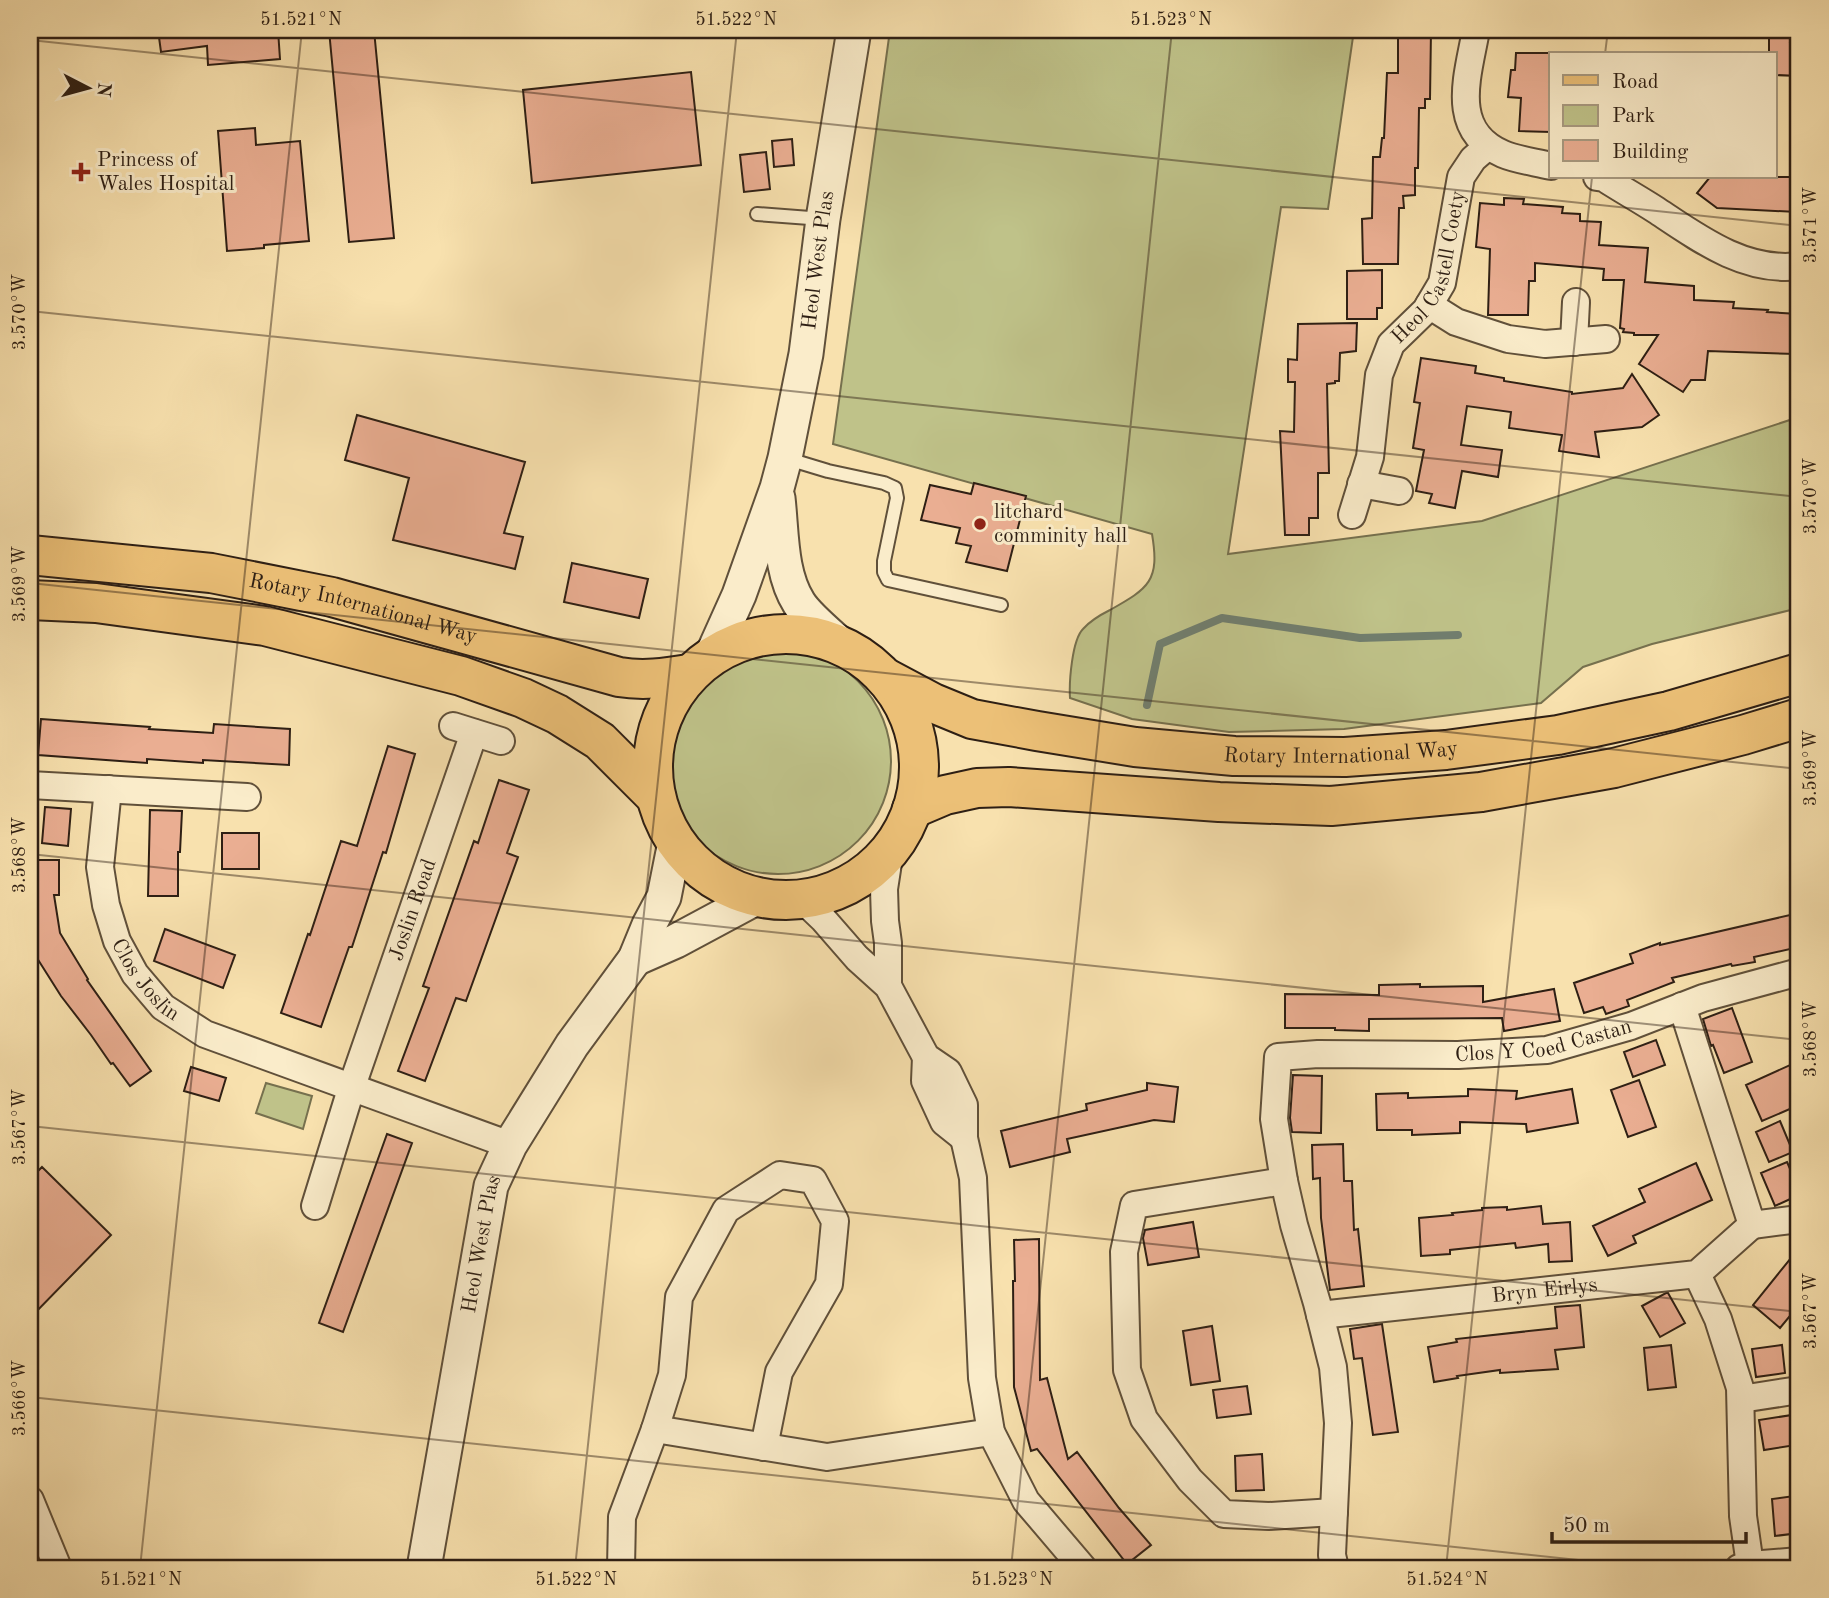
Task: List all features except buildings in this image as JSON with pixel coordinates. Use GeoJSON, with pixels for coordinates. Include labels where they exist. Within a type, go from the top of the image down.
{"type":"FeatureCollection","features":[{"type":"Feature","properties":{"kind":"main road","name":"Rotary International Way"},"geometry":{"type":"LineString","coordinates":[[30,555],[211,573],[332,597],[628,678],[653,680],[701,665],[753,637],[798,634],[841,645],[865,659],[886,678],[933,704],[972,719],[1135,747],[1234,756],[1345,757],[1446,750],[1558,735],[1669,711],[1799,673]]}},
{"type":"Feature","properties":{"kind":"main road","name":"Rotary International Way"},"geometry":{"type":"LineString","coordinates":[[30,600],[96,603],[265,626],[461,676],[523,698],[579,727],[600,741],[656,797]]}},
{"type":"Feature","properties":{"kind":"main road"},"geometry":{"type":"LineString","coordinates":[[701,665],[670,701],[657,732],[652,764],[656,797],[663,820],[675,842],[698,867],[726,886],[758,897],[802,900],[827,894],[872,869],[903,831],[912,809],[918,782],[918,754],[913,727],[902,701],[886,678]]}},
{"type":"Feature","properties":{"kind":"main road"},"geometry":{"type":"LineString","coordinates":[[912,809],[945,795],[977,788],[1009,787],[1219,802],[1331,806],[1467,793],[1614,768],[1799,718]]}},
{"type":"Feature","properties":{"kind":"street","name":"Heol West Plas"},"geometry":{"type":"LineString","coordinates":[[701,665],[738,595],[781,473],[806,354],[823,219],[854,30]]}},
{"type":"Feature","properties":{"kind":"street"},"geometry":{"type":"LineString","coordinates":[[1476,30],[1465,97],[1469,123],[1483,142],[1504,155],[1549,166]]}},
{"type":"Feature","properties":{"kind":"street","name":"Heol Castell Coety"},"geometry":{"type":"LineString","coordinates":[[1352,515],[1370,457],[1379,375],[1391,344],[1426,310],[1442,283],[1461,177],[1473,159],[1488,146]]}},
{"type":"Feature","properties":{"kind":"street"},"geometry":{"type":"LineString","coordinates":[[1604,178],[1709,245],[1752,263],[1799,266]]}},
{"type":"Feature","properties":{"kind":"street"},"geometry":{"type":"LineString","coordinates":[[1574,342],[1576,302]]}},
{"type":"Feature","properties":{"kind":"street"},"geometry":{"type":"LineString","coordinates":[[1429,305],[1456,321],[1508,340],[1545,344],[1606,339]]}},
{"type":"Feature","properties":{"kind":"street","name":"Heol West Plas"},"geometry":{"type":"LineString","coordinates":[[781,473],[785,566],[793,590],[800,606],[841,645]]}},
{"type":"Feature","properties":{"kind":"street"},"geometry":{"type":"LineString","coordinates":[[1362,484],[1399,491]]}},
{"type":"Feature","properties":{"kind":"street","name":"Joslin Road"},"geometry":{"type":"LineString","coordinates":[[315,1206],[463,729],[501,741]]}},
{"type":"Feature","properties":{"kind":"street"},"geometry":{"type":"LineString","coordinates":[[30,785],[247,797]]}},
{"type":"Feature","properties":{"kind":"street","name":"Clos Joslin"},"geometry":{"type":"LineString","coordinates":[[108,789],[100,867],[106,905],[117,941],[135,974],[163,1007],[205,1034],[352,1086]]}},
{"type":"Feature","properties":{"kind":"street","name":"Heol West Plas"},"geometry":{"type":"LineString","coordinates":[[424,1568],[491,1186],[510,1145],[572,1045],[635,960],[664,897],[675,842]]}},
{"type":"Feature","properties":{"kind":"street"},"geometry":{"type":"LineString","coordinates":[[888,986],[884,889],[890,850]]}},
{"type":"Feature","properties":{"kind":"street","name":"Heol West Plas"},"geometry":{"type":"LineString","coordinates":[[635,960],[758,897]]}},
{"type":"Feature","properties":{"kind":"street"},"geometry":{"type":"LineString","coordinates":[[802,900],[823,919],[857,958],[888,986],[926,1058],[925,1082],[944,1122],[964,1138],[973,1178],[982,1378],[991,1432],[1026,1501],[1083,1568]]}},
{"type":"Feature","properties":{"kind":"street","name":"Clos Y Coed Castan"},"geometry":{"type":"LineString","coordinates":[[1284,1181],[1274,1119],[1278,1057],[1318,1054],[1458,1055],[1547,1050],[1631,1026],[1703,998],[1799,972]]}},
{"type":"Feature","properties":{"kind":"street"},"geometry":{"type":"LineString","coordinates":[[1682,1006],[1752,1226]]}},
{"type":"Feature","properties":{"kind":"street"},"geometry":{"type":"LineString","coordinates":[[352,1086],[510,1145]]}},
{"type":"Feature","properties":{"kind":"street"},"geometry":{"type":"LineString","coordinates":[[621,1568],[622,1517],[672,1375],[679,1297],[726,1210],[780,1175],[813,1180],[835,1221],[829,1284],[779,1372],[764,1447]]}},
{"type":"Feature","properties":{"kind":"street"},"geometry":{"type":"LineString","coordinates":[[1334,1512],[1269,1516],[1224,1514],[1190,1480],[1144,1419],[1127,1370],[1124,1252],[1134,1205],[1284,1181],[1333,1367],[1338,1423],[1334,1512],[1332,1555],[1335,1568]]}},
{"type":"Feature","properties":{"kind":"street"},"geometry":{"type":"LineString","coordinates":[[1799,1219],[1752,1226],[1697,1274],[1718,1319],[1740,1388],[1747,1567],[1799,1561]]}},
{"type":"Feature","properties":{"kind":"street","name":"Bryn Eirlys"},"geometry":{"type":"LineString","coordinates":[[1320,1315],[1697,1274]]}},
{"type":"Feature","properties":{"kind":"street"},"geometry":{"type":"LineString","coordinates":[[1741,1399],[1799,1390]]}},
{"type":"Feature","properties":{"kind":"street"},"geometry":{"type":"LineString","coordinates":[[655,1429],[827,1457],[991,1432]]}},
{"type":"Feature","properties":{"kind":"street"},"geometry":{"type":"LineString","coordinates":[[30,1500],[58,1568]]}},
{"type":"Feature","properties":{"kind":"lane"},"geometry":{"type":"LineString","coordinates":[[757,214],[823,219]]}},
{"type":"Feature","properties":{"kind":"lane"},"geometry":{"type":"LineString","coordinates":[[781,473],[828,471],[884,483],[895,488],[897,498],[884,561],[884,572],[888,580],[1001,605]]}},
{"type":"Feature","properties":{"kind":"green space"},"geometry":{"type":"Polygon","coordinates":[[[890,30],[1354,30],[1328,209],[1281,207],[1228,554],[1482,521],[1799,417],[1799,608],[1652,644],[1583,667],[1541,703],[1344,729],[1229,732],[1132,719],[1070,698],[1072,662],[1079,634],[1092,621],[1143,589],[1149,581],[1154,563],[1152,534],[833,444],[890,30]]]}},
{"type":"Feature","properties":{"kind":"green space"},"geometry":{"type":"Polygon","coordinates":[[[789,648],[811,652],[831,661],[850,673],[866,689],[887,728],[891,761],[887,794],[883,804],[866,833],[850,849],[811,870],[767,874],[745,870],[725,861],[706,849],[690,833],[669,794],[665,750],[669,728],[678,708],[690,689],[706,673],[745,652],[789,648]]]}},
{"type":"Feature","properties":{"kind":"green space"},"geometry":{"type":"Polygon","coordinates":[[[266,1083],[312,1096],[303,1129],[256,1113],[266,1083]]]}},
{"type":"Feature","properties":{"kind":"waterway"},"geometry":{"type":"LineString","coordinates":[[1147,705],[1160,644],[1222,618],[1360,638],[1458,635]]}},
{"type":"Feature","properties":{"kind":"place","name":"Princess of Wales Hospital"},"geometry":{"type":"Point","coordinates":[81,172]}},
{"type":"Feature","properties":{"kind":"place","name":"litchard comminity hall"},"geometry":{"type":"Point","coordinates":[980,524]}}]}
